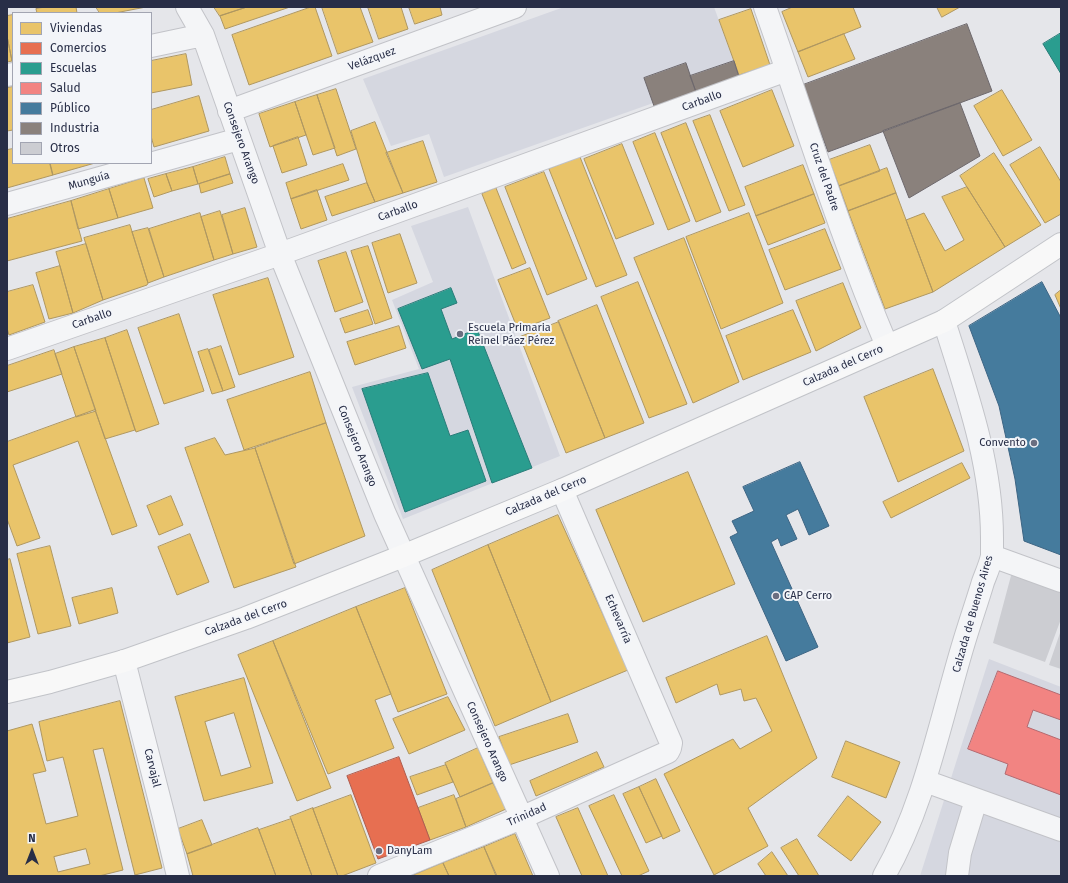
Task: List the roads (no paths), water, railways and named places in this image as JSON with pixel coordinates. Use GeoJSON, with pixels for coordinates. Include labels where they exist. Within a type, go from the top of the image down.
{"type":"FeatureCollection","features":[{"type":"Feature","properties":{"kind":"main road","name":"Calzada del Cerro"},"geometry":{"type":"LineString","coordinates":[[7,692],[50,682],[124,661],[246,618],[403,556],[562,490],[944,321],[1061,244]]}},
{"type":"Feature","properties":{"kind":"street","name":"Consejero Arango"},"geometry":{"type":"LineString","coordinates":[[187,7],[203,35],[280,254],[385,514],[548,876]]}},
{"type":"Feature","properties":{"kind":"street","name":"Velázquez"},"geometry":{"type":"LineString","coordinates":[[229,111],[515,7]]}},
{"type":"Feature","properties":{"kind":"street","name":"Cruz del Padre"},"geometry":{"type":"LineString","coordinates":[[765,7],[834,209],[887,346]]}},
{"type":"Feature","properties":{"kind":"street"},"geometry":{"type":"LineString","coordinates":[[152,46],[203,35]]}},
{"type":"Feature","properties":{"kind":"street","name":"Carballo"},"geometry":{"type":"LineString","coordinates":[[7,349],[280,254],[787,70]]}},
{"type":"Feature","properties":{"kind":"street","name":"Munguía"},"geometry":{"type":"LineString","coordinates":[[152,163],[239,139]]}},
{"type":"Feature","properties":{"kind":"street","name":"Munguía"},"geometry":{"type":"LineString","coordinates":[[7,204],[150,164]]}},
{"type":"Feature","properties":{"kind":"street","name":"Calzada de Buenos Aires"},"geometry":{"type":"LineString","coordinates":[[884,876],[905,833],[925,781],[964,643],[992,556],[989,500],[980,447],[973,415],[944,321]]}},
{"type":"Feature","properties":{"kind":"street","name":"Echevarría"},"geometry":{"type":"LineString","coordinates":[[562,490],[671,743],[670,748]]}},
{"type":"Feature","properties":{"kind":"street"},"geometry":{"type":"LineString","coordinates":[[992,556],[1061,581]]}},
{"type":"Feature","properties":{"kind":"street","name":"Carvajal"},"geometry":{"type":"LineString","coordinates":[[124,661],[178,876]]}},
{"type":"Feature","properties":{"kind":"street","name":"Trinidad"},"geometry":{"type":"LineString","coordinates":[[380,876],[521,818],[668,752],[670,748]]}},
{"type":"Feature","properties":{"kind":"street"},"geometry":{"type":"LineString","coordinates":[[925,781],[1061,830]]}},
{"type":"Feature","properties":{"kind":"street"},"geometry":{"type":"LineString","coordinates":[[957,876],[960,853],[976,800]]}},
{"type":"Feature","properties":{"kind":"place","name":"Escuela Primaria Reinel Páez Pérez"},"geometry":{"type":"Point","coordinates":[460,334]}},
{"type":"Feature","properties":{"kind":"place","name":"Convento"},"geometry":{"type":"Point","coordinates":[1034,443]}},
{"type":"Feature","properties":{"kind":"place","name":"CAP Cerro"},"geometry":{"type":"Point","coordinates":[776,596]}},
{"type":"Feature","properties":{"kind":"place","name":"DanyLam"},"geometry":{"type":"Point","coordinates":[379,851]}}]}
